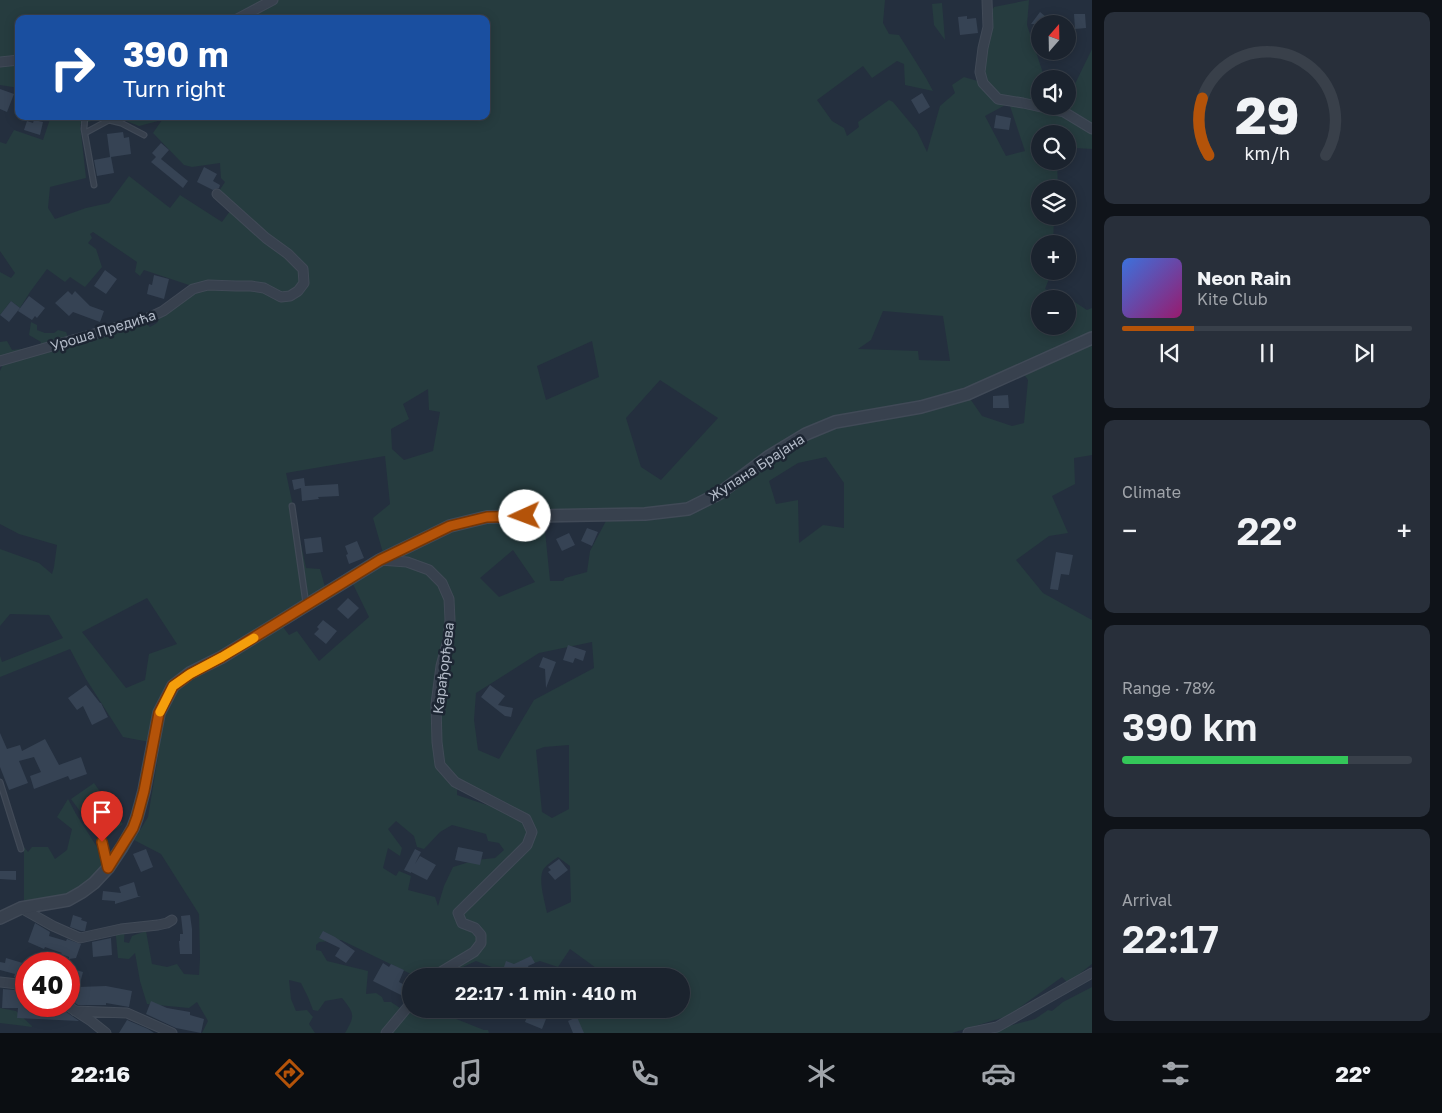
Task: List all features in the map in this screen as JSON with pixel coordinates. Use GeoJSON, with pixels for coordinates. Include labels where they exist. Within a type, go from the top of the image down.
{"type":"FeatureCollection","features":[{"type":"Feature","properties":{"kind":"street"},"geometry":{"type":"LineString","coordinates":[[245,15],[273,0]]}},
{"type":"Feature","properties":{"kind":"street"},"geometry":{"type":"LineString","coordinates":[[987,0],[988,27],[980,72],[983,83],[998,99],[1064,112],[1092,129]]}},
{"type":"Feature","properties":{"kind":"street"},"geometry":{"type":"LineString","coordinates":[[0,62],[15,60]]}},
{"type":"Feature","properties":{"kind":"street","name":"Уроша Предића"},"geometry":{"type":"LineString","coordinates":[[0,361],[146,319],[163,312],[193,289],[208,285],[264,288],[281,297],[290,296],[298,292],[304,283],[303,269],[217,194]]}},
{"type":"Feature","properties":{"kind":"street","name":"Жупана Брајана"},"geometry":{"type":"LineString","coordinates":[[0,918],[22,908],[68,900],[94,883],[108,868],[133,828],[137,817],[159,713],[173,686],[380,560],[450,526],[487,517],[645,514],[688,509],[720,493],[768,457],[806,434],[835,422],[921,407],[967,394],[1092,338]]}},
{"type":"Feature","properties":{"kind":"street","name":"Карађорђева"},"geometry":{"type":"LineString","coordinates":[[380,560],[407,562],[429,570],[442,583],[449,599],[450,620],[448,640],[441,666],[436,704],[440,765],[455,782],[526,819],[532,832],[527,846],[458,913],[462,923],[475,928],[481,935],[481,943],[474,952],[447,968]]}},
{"type":"Feature","properties":{"kind":"street"},"geometry":{"type":"LineString","coordinates":[[22,908],[53,926],[80,938],[121,929],[158,925],[172,920]]}},
{"type":"Feature","properties":{"kind":"street"},"geometry":{"type":"LineString","coordinates":[[968,1033],[997,1027],[1092,973]]}},
{"type":"Feature","properties":{"kind":"street"},"geometry":{"type":"LineString","coordinates":[[0,982],[15,984]]}},
{"type":"Feature","properties":{"kind":"street"},"geometry":{"type":"LineString","coordinates":[[80,1010],[127,1013],[172,1033]]}},
{"type":"Feature","properties":{"kind":"street"},"geometry":{"type":"LineString","coordinates":[[80,1014],[106,1033]]}},
{"type":"Feature","properties":{"kind":"street"},"geometry":{"type":"LineString","coordinates":[[386,1033],[402,1014]]}},
{"type":"Feature","properties":{"kind":"lane"},"geometry":{"type":"LineString","coordinates":[[85,120],[85,133],[94,185]]}},
{"type":"Feature","properties":{"kind":"lane"},"geometry":{"type":"LineString","coordinates":[[85,133],[110,120],[121,123],[144,135]]}},
{"type":"Feature","properties":{"kind":"lane"},"geometry":{"type":"LineString","coordinates":[[292,506],[306,606]]}},
{"type":"Feature","properties":{"kind":"lane"},"geometry":{"type":"LineString","coordinates":[[0,782],[21,849]]}},
{"type":"Feature","properties":{"kind":"lane"},"geometry":{"type":"LineString","coordinates":[[102,842],[108,868]]}},
{"type":"Feature","properties":{"kind":"green space"},"geometry":{"type":"Polygon","coordinates":[[[0,0],[885,0],[883,23],[889,34],[899,35],[933,91],[905,85],[904,64],[897,61],[872,78],[863,66],[817,100],[832,121],[844,128],[847,136],[859,127],[858,122],[889,100],[893,102],[917,131],[927,152],[940,106],[955,93],[952,85],[964,77],[981,82],[984,25],[994,7],[1029,0],[1027,25],[1031,37],[1031,60],[1039,60],[1042,70],[1031,70],[1031,115],[1076,115],[1076,82],[1092,49],[1092,149],[1076,148],[1076,125],[1031,125],[1031,170],[1057,170],[1058,180],[1031,180],[1031,225],[1054,225],[1053,235],[1031,235],[1031,280],[1048,280],[1045,289],[1048,290],[1031,290],[1031,335],[1076,335],[1076,303],[1087,310],[1092,308],[1092,332],[964,390],[982,416],[1012,426],[1024,423],[1028,380],[1024,374],[1092,343],[1092,455],[1074,458],[1075,484],[1052,496],[1068,533],[1049,536],[1016,560],[1043,593],[1092,620],[1092,964],[1068,983],[1062,977],[1008,1016],[952,1033],[579,1033],[577,1018],[690,1018],[690,968],[596,968],[570,949],[558,967],[540,961],[520,968],[494,968],[476,961],[461,968],[402,968],[402,970],[341,940],[319,942],[316,945],[316,950],[321,951],[327,961],[368,971],[366,994],[376,993],[382,997],[384,1002],[391,1002],[402,1009],[402,1018],[454,1018],[488,1030],[489,1033],[345,1033],[351,1023],[352,1015],[342,998],[325,1001],[318,1011],[313,1010],[301,983],[289,980],[291,999],[296,1011],[307,1010],[313,1017],[309,1024],[315,1033],[202,1033],[208,1021],[197,1002],[189,1008],[147,1004],[140,981],[135,953],[129,959],[118,958],[115,926],[125,926],[124,942],[129,943],[132,936],[146,931],[152,964],[167,967],[177,964],[184,974],[199,975],[200,958],[199,914],[161,854],[134,840],[148,817],[160,744],[123,737],[86,679],[70,649],[0,677],[0,656],[2,662],[63,638],[49,615],[10,614],[0,626],[0,549],[39,563],[52,574],[57,545],[19,534],[0,524],[0,371],[3,364],[0,357],[0,342],[7,341],[12,350],[30,348],[39,352],[41,342],[29,335],[31,322],[37,325],[37,330],[45,333],[54,333],[58,330],[66,332],[71,345],[105,333],[110,336],[144,322],[150,327],[157,323],[160,315],[192,286],[144,270],[140,276],[135,272],[137,262],[93,232],[90,234],[92,238],[88,243],[96,249],[102,267],[85,287],[70,277],[65,282],[47,269],[20,308],[11,301],[0,315],[0,272],[11,278],[15,273],[0,251],[0,142],[6,144],[14,130],[43,140],[50,120],[96,120],[80,124],[86,178],[50,187],[48,208],[55,219],[86,208],[109,203],[129,176],[170,208],[180,195],[222,222],[230,211],[219,191],[225,182],[221,178],[220,163],[192,167],[184,165],[153,133],[162,120],[490,120],[490,15],[15,15],[15,87],[0,85],[0,0]],[[1009,103],[985,116],[1006,156],[1025,151],[1009,103]],[[883,311],[871,340],[858,349],[918,351],[919,360],[950,361],[943,316],[883,311]],[[592,341],[537,366],[546,400],[599,377],[592,341]],[[660,380],[626,418],[641,467],[661,480],[718,418],[660,380]],[[428,389],[403,404],[409,419],[391,429],[392,449],[404,460],[433,451],[440,412],[429,410],[428,389]],[[385,456],[286,473],[306,568],[320,569],[325,587],[283,627],[289,635],[297,631],[319,661],[369,617],[352,582],[383,553],[373,518],[390,504],[385,456]],[[826,457],[798,463],[769,481],[776,504],[798,500],[799,543],[823,525],[844,528],[844,483],[826,457]],[[544,521],[550,581],[563,581],[565,578],[587,572],[590,551],[606,521],[544,521]],[[513,550],[480,578],[499,597],[535,582],[513,550]],[[147,598],[82,632],[126,688],[145,680],[149,654],[177,644],[147,598]],[[592,642],[539,653],[476,693],[474,720],[478,750],[499,759],[534,700],[594,668],[592,642]],[[569,745],[544,747],[536,750],[542,812],[552,818],[569,809],[569,745]],[[457,778],[457,795],[517,815],[503,801],[457,778]],[[396,821],[388,829],[402,848],[400,856],[388,848],[383,868],[396,876],[399,871],[411,876],[408,890],[435,897],[438,906],[444,886],[453,867],[476,860],[495,858],[504,850],[499,843],[488,841],[486,834],[452,825],[440,832],[424,849],[417,847],[414,836],[396,821]],[[558,857],[543,870],[542,886],[547,913],[571,902],[570,866],[558,857]]]}},
{"type":"Feature","properties":{"kind":"green space"},"geometry":{"type":"Polygon","coordinates":[[[942,3],[945,40],[934,25],[932,4],[942,3]]]}},
{"type":"Feature","properties":{"kind":"green space"},"geometry":{"type":"Polygon","coordinates":[[[124,120],[162,120],[139,126],[124,120]]]}},
{"type":"Feature","properties":{"kind":"green space"},"geometry":{"type":"Polygon","coordinates":[[[94,783],[123,824],[101,840],[71,799],[94,783]]]}},
{"type":"Feature","properties":{"kind":"green space"},"geometry":{"type":"Polygon","coordinates":[[[68,799],[97,847],[103,868],[87,886],[67,897],[24,904],[24,847],[28,852],[32,847],[48,847],[55,859],[67,850],[72,829],[57,817],[68,799]]]}},
{"type":"Feature","properties":{"kind":"green space"},"geometry":{"type":"Polygon","coordinates":[[[1092,987],[1092,1033],[983,1033],[1035,1019],[1092,987]]]}},
{"type":"Feature","properties":{"kind":"green space"},"geometry":{"type":"Polygon","coordinates":[[[0,1008],[15,1011],[15,1017],[22,1017],[33,1027],[0,1023],[0,1008]]]}},
{"type":"Feature","properties":{"kind":"building"},"geometry":{"type":"Polygon","coordinates":[[[1085,14],[1086,28],[1076,29],[1076,15],[1074,15],[1085,14]]]}},
{"type":"Feature","properties":{"kind":"building"},"geometry":{"type":"Polygon","coordinates":[[[967,16],[967,19],[976,18],[978,33],[960,35],[958,17],[967,16]]]}},
{"type":"Feature","properties":{"kind":"building"},"geometry":{"type":"Polygon","coordinates":[[[0,89],[14,94],[7,112],[0,109],[0,89]]]}},
{"type":"Feature","properties":{"kind":"building"},"geometry":{"type":"Polygon","coordinates":[[[922,93],[930,107],[919,114],[911,100],[922,93]]]}},
{"type":"Feature","properties":{"kind":"building"},"geometry":{"type":"Polygon","coordinates":[[[996,115],[1011,118],[1009,130],[994,128],[996,115]]]}},
{"type":"Feature","properties":{"kind":"building"},"geometry":{"type":"Polygon","coordinates":[[[34,120],[43,122],[40,135],[24,130],[27,121],[33,123],[34,120]]]}},
{"type":"Feature","properties":{"kind":"building"},"geometry":{"type":"Polygon","coordinates":[[[123,132],[124,138],[129,137],[131,154],[111,157],[114,173],[97,176],[94,160],[110,157],[107,134],[123,132]]]}},
{"type":"Feature","properties":{"kind":"building"},"geometry":{"type":"Polygon","coordinates":[[[161,143],[169,150],[161,159],[188,181],[183,188],[151,162],[156,157],[152,153],[161,143]]]}},
{"type":"Feature","properties":{"kind":"building"},"geometry":{"type":"Polygon","coordinates":[[[204,167],[217,174],[213,181],[220,185],[219,188],[213,190],[197,182],[204,167]]]}},
{"type":"Feature","properties":{"kind":"building"},"geometry":{"type":"Polygon","coordinates":[[[105,270],[117,279],[106,294],[94,286],[105,270]]]}},
{"type":"Feature","properties":{"kind":"building"},"geometry":{"type":"Polygon","coordinates":[[[154,275],[169,279],[164,299],[147,294],[149,284],[152,285],[154,275]]]}},
{"type":"Feature","properties":{"kind":"building"},"geometry":{"type":"Polygon","coordinates":[[[68,291],[72,295],[75,291],[90,306],[104,311],[100,322],[73,312],[69,316],[55,303],[68,291]]]}},
{"type":"Feature","properties":{"kind":"building"},"geometry":{"type":"Polygon","coordinates":[[[29,296],[45,308],[37,318],[35,316],[32,320],[18,311],[29,296]]]}},
{"type":"Feature","properties":{"kind":"building"},"geometry":{"type":"Polygon","coordinates":[[[11,301],[20,308],[9,322],[0,315],[11,301]]]}},
{"type":"Feature","properties":{"kind":"building"},"geometry":{"type":"Polygon","coordinates":[[[1008,395],[1009,408],[993,408],[993,396],[1008,395]]]}},
{"type":"Feature","properties":{"kind":"building"},"geometry":{"type":"Polygon","coordinates":[[[304,478],[305,486],[338,484],[339,496],[318,497],[319,499],[302,501],[301,488],[294,490],[292,480],[304,478]]]}},
{"type":"Feature","properties":{"kind":"building"},"geometry":{"type":"Polygon","coordinates":[[[587,528],[598,532],[592,546],[581,541],[587,528]]]}},
{"type":"Feature","properties":{"kind":"building"},"geometry":{"type":"Polygon","coordinates":[[[569,533],[575,545],[562,551],[556,539],[569,533]]]}},
{"type":"Feature","properties":{"kind":"building"},"geometry":{"type":"Polygon","coordinates":[[[321,537],[323,552],[306,554],[304,539],[321,537]]]}},
{"type":"Feature","properties":{"kind":"building"},"geometry":{"type":"Polygon","coordinates":[[[357,541],[364,558],[349,564],[345,546],[357,541]]]}},
{"type":"Feature","properties":{"kind":"building"},"geometry":{"type":"Polygon","coordinates":[[[1056,552],[1073,555],[1069,575],[1061,574],[1058,590],[1050,589],[1056,552]]]}},
{"type":"Feature","properties":{"kind":"building"},"geometry":{"type":"Polygon","coordinates":[[[348,598],[359,608],[348,619],[337,609],[348,598]]]}},
{"type":"Feature","properties":{"kind":"building"},"geometry":{"type":"Polygon","coordinates":[[[323,620],[337,631],[326,644],[314,634],[319,629],[317,627],[323,620]]]}},
{"type":"Feature","properties":{"kind":"building"},"geometry":{"type":"Polygon","coordinates":[[[568,645],[586,651],[583,661],[575,658],[573,663],[563,660],[568,645]]]}},
{"type":"Feature","properties":{"kind":"building"},"geometry":{"type":"Polygon","coordinates":[[[543,657],[556,662],[546,688],[545,669],[539,667],[543,657]]]}},
{"type":"Feature","properties":{"kind":"building"},"geometry":{"type":"Polygon","coordinates":[[[86,685],[101,703],[108,717],[92,725],[83,706],[77,710],[68,698],[86,685]]]}},
{"type":"Feature","properties":{"kind":"building"},"geometry":{"type":"Polygon","coordinates":[[[490,685],[505,696],[498,705],[513,708],[511,717],[505,716],[481,697],[490,685]]]}},
{"type":"Feature","properties":{"kind":"building"},"geometry":{"type":"Polygon","coordinates":[[[0,733],[7,749],[20,745],[22,751],[45,739],[59,765],[81,757],[87,774],[70,780],[68,776],[34,789],[30,776],[41,772],[34,757],[19,761],[28,783],[9,790],[0,767],[0,733]]]}},
{"type":"Feature","properties":{"kind":"building"},"geometry":{"type":"Polygon","coordinates":[[[458,847],[483,852],[480,865],[455,860],[458,847]]]}},
{"type":"Feature","properties":{"kind":"building"},"geometry":{"type":"Polygon","coordinates":[[[146,849],[153,867],[141,872],[133,854],[146,849]]]}},
{"type":"Feature","properties":{"kind":"building"},"geometry":{"type":"Polygon","coordinates":[[[415,849],[421,852],[415,864],[420,856],[436,865],[427,880],[404,870],[415,849]]]}},
{"type":"Feature","properties":{"kind":"building"},"geometry":{"type":"Polygon","coordinates":[[[559,859],[568,870],[555,880],[548,872],[551,870],[548,867],[559,859]]]}},
{"type":"Feature","properties":{"kind":"building"},"geometry":{"type":"Polygon","coordinates":[[[0,871],[16,871],[16,880],[0,879],[0,871]]]}},
{"type":"Feature","properties":{"kind":"building"},"geometry":{"type":"Polygon","coordinates":[[[134,882],[138,896],[141,896],[115,904],[115,901],[102,900],[103,891],[121,893],[119,887],[134,882]]]}},
{"type":"Feature","properties":{"kind":"building"},"geometry":{"type":"Polygon","coordinates":[[[73,915],[87,922],[85,931],[70,927],[73,915]]]}},
{"type":"Feature","properties":{"kind":"building"},"geometry":{"type":"Polygon","coordinates":[[[190,915],[192,954],[180,954],[180,934],[183,934],[181,916],[190,915]]]}},
{"type":"Feature","properties":{"kind":"building"},"geometry":{"type":"Polygon","coordinates":[[[35,923],[50,932],[49,936],[81,944],[78,952],[59,952],[45,947],[44,949],[28,942],[35,923]]]}},
{"type":"Feature","properties":{"kind":"building"},"geometry":{"type":"Polygon","coordinates":[[[323,931],[355,951],[346,963],[335,956],[340,948],[319,938],[323,931]]]}},
{"type":"Feature","properties":{"kind":"building"},"geometry":{"type":"Polygon","coordinates":[[[111,938],[112,955],[93,957],[92,942],[111,938]]]}},
{"type":"Feature","properties":{"kind":"building"},"geometry":{"type":"Polygon","coordinates":[[[531,956],[535,963],[528,966],[529,968],[504,968],[506,961],[514,964],[531,956]]]}},
{"type":"Feature","properties":{"kind":"building"},"geometry":{"type":"Polygon","coordinates":[[[6,958],[15,961],[15,974],[0,970],[0,962],[5,963],[6,958]]]}},
{"type":"Feature","properties":{"kind":"building"},"geometry":{"type":"Polygon","coordinates":[[[383,963],[389,967],[391,964],[402,969],[399,982],[402,984],[402,996],[373,981],[383,963]]]}},
{"type":"Feature","properties":{"kind":"building"},"geometry":{"type":"Polygon","coordinates":[[[80,971],[83,972],[80,983],[80,971]]]}},
{"type":"Feature","properties":{"kind":"building"},"geometry":{"type":"Polygon","coordinates":[[[106,986],[132,991],[129,1007],[106,1003],[106,1005],[80,1005],[80,987],[106,986]]]}},
{"type":"Feature","properties":{"kind":"building"},"geometry":{"type":"Polygon","coordinates":[[[3,989],[15,990],[15,1008],[2,1008],[3,989]]]}},
{"type":"Feature","properties":{"kind":"building"},"geometry":{"type":"Polygon","coordinates":[[[151,1001],[167,1008],[190,1012],[190,1015],[204,1019],[201,1033],[176,1028],[146,1014],[151,1001]]]}},
{"type":"Feature","properties":{"kind":"building"},"geometry":{"type":"Polygon","coordinates":[[[73,1017],[79,1021],[17,1018],[73,1017]]]}},
{"type":"Feature","properties":{"kind":"building"},"geometry":{"type":"Polygon","coordinates":[[[527,1018],[546,1019],[542,1029],[525,1022],[527,1018]]]}},
{"type":"Feature","properties":{"kind":"building"},"geometry":{"type":"Polygon","coordinates":[[[577,1018],[584,1033],[573,1033],[568,1021],[577,1018]]]}},
{"type":"Feature","properties":{"kind":"building"},"geometry":{"type":"Polygon","coordinates":[[[127,1020],[148,1029],[154,1033],[119,1033],[127,1020]]]}},
{"type":"Feature","properties":{"kind":"slow traffic"},"geometry":{"type":"LineString","coordinates":[[160,712],[173,686],[190,674],[254,638]]}},
{"type":"Feature","properties":{"kind":"route"},"geometry":{"type":"LineString","coordinates":[[102,842],[108,868],[133,828],[137,817],[159,713],[173,686],[380,560],[450,526],[487,517],[525,516]]}}]}
